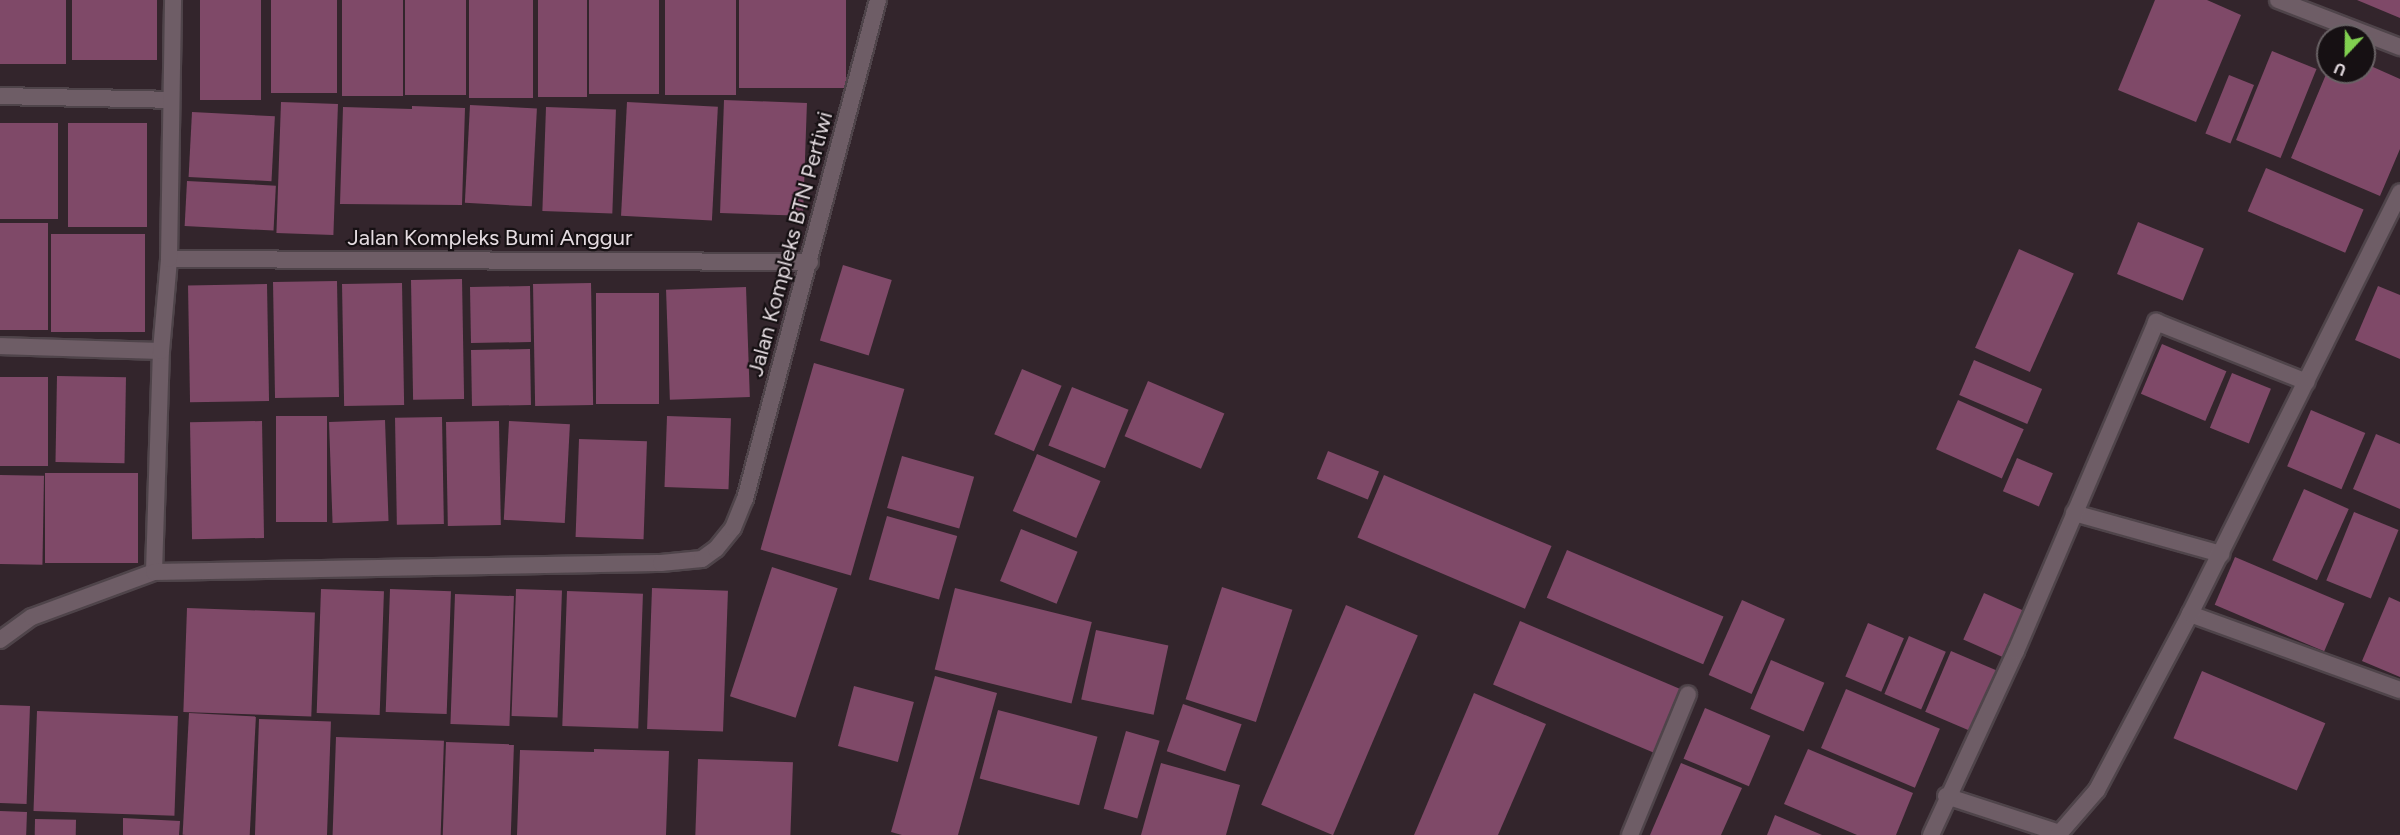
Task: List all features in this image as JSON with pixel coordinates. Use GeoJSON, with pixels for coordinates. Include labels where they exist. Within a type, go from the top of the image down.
{"type":"FeatureCollection","features":[{"type":"Feature","properties":{"kind":"street"},"geometry":{"type":"LineString","coordinates":[[0,640],[32,617],[154,572],[161,351],[170,259],[173,0]]}},
{"type":"Feature","properties":{"kind":"street","name":"Jalan Kompleks BTN Pertiwi"},"geometry":{"type":"LineString","coordinates":[[154,572],[702,559],[725,538],[745,499],[879,0]]}},
{"type":"Feature","properties":{"kind":"street"},"geometry":{"type":"LineString","coordinates":[[2278,0],[2400,47]]}},
{"type":"Feature","properties":{"kind":"street"},"geometry":{"type":"LineString","coordinates":[[0,96],[171,100]]}},
{"type":"Feature","properties":{"kind":"street"},"geometry":{"type":"LineString","coordinates":[[1946,796],[2058,834],[2097,790],[2221,554],[2400,192]]}},
{"type":"Feature","properties":{"kind":"street","name":"Jalan Kompleks Bumi Anggur"},"geometry":{"type":"LineString","coordinates":[[170,259],[810,262]]}},
{"type":"Feature","properties":{"kind":"street"},"geometry":{"type":"LineString","coordinates":[[1931,835],[1946,796],[2016,651],[2156,322],[2307,382]]}},
{"type":"Feature","properties":{"kind":"street"},"geometry":{"type":"LineString","coordinates":[[0,346],[161,351]]}},
{"type":"Feature","properties":{"kind":"street"},"geometry":{"type":"LineString","coordinates":[[2074,513],[2221,554]]}},
{"type":"Feature","properties":{"kind":"street"},"geometry":{"type":"LineString","coordinates":[[2190,614],[2400,690]]}},
{"type":"Feature","properties":{"kind":"street"},"geometry":{"type":"LineString","coordinates":[[1630,835],[1688,694]]}},
{"type":"Feature","properties":{"kind":"building"},"geometry":{"type":"Polygon","coordinates":[[[0,0],[66,0],[66,64],[0,64],[0,0]]]}},
{"type":"Feature","properties":{"kind":"building"},"geometry":{"type":"Polygon","coordinates":[[[72,0],[157,0],[157,60],[72,60],[72,0]]]}},
{"type":"Feature","properties":{"kind":"building"},"geometry":{"type":"Polygon","coordinates":[[[200,0],[261,0],[261,100],[200,100],[200,0]]]}},
{"type":"Feature","properties":{"kind":"building"},"geometry":{"type":"Polygon","coordinates":[[[271,0],[337,0],[337,93],[271,93],[271,0]]]}},
{"type":"Feature","properties":{"kind":"building"},"geometry":{"type":"Polygon","coordinates":[[[342,0],[403,0],[403,96],[342,96],[342,0]]]}},
{"type":"Feature","properties":{"kind":"building"},"geometry":{"type":"Polygon","coordinates":[[[405,0],[466,0],[466,95],[405,95],[405,0]]]}},
{"type":"Feature","properties":{"kind":"building"},"geometry":{"type":"Polygon","coordinates":[[[469,0],[533,0],[533,98],[469,98],[469,0]]]}},
{"type":"Feature","properties":{"kind":"building"},"geometry":{"type":"Polygon","coordinates":[[[538,0],[587,0],[587,97],[538,97],[538,0]]]}},
{"type":"Feature","properties":{"kind":"building"},"geometry":{"type":"Polygon","coordinates":[[[589,0],[659,0],[659,94],[589,94],[589,0]]]}},
{"type":"Feature","properties":{"kind":"building"},"geometry":{"type":"Polygon","coordinates":[[[665,0],[736,0],[736,95],[665,95],[665,0]]]}},
{"type":"Feature","properties":{"kind":"building"},"geometry":{"type":"Polygon","coordinates":[[[739,0],[846,0],[846,88],[739,88],[739,0]]]}},
{"type":"Feature","properties":{"kind":"building"},"geometry":{"type":"Polygon","coordinates":[[[2155,0],[2207,0],[2241,15],[2196,122],[2118,90],[2155,0]]]}},
{"type":"Feature","properties":{"kind":"building"},"geometry":{"type":"Polygon","coordinates":[[[2357,0],[2400,0],[2400,18],[2357,0]]]}},
{"type":"Feature","properties":{"kind":"building"},"geometry":{"type":"Polygon","coordinates":[[[2272,51],[2316,69],[2281,158],[2236,140],[2272,51]]]}},
{"type":"Feature","properties":{"kind":"building"},"geometry":{"type":"Polygon","coordinates":[[[2376,68],[2400,79],[2400,149],[2380,196],[2291,158],[2322,84],[2376,84],[2376,68]]]}},
{"type":"Feature","properties":{"kind":"building"},"geometry":{"type":"Polygon","coordinates":[[[2229,75],[2254,85],[2230,144],[2205,133],[2229,75]]]}},
{"type":"Feature","properties":{"kind":"building"},"geometry":{"type":"Polygon","coordinates":[[[724,100],[807,103],[803,216],[720,213],[724,100]]]}},
{"type":"Feature","properties":{"kind":"building"},"geometry":{"type":"Polygon","coordinates":[[[281,102],[338,104],[333,235],[276,233],[281,102]]]}},
{"type":"Feature","properties":{"kind":"building"},"geometry":{"type":"Polygon","coordinates":[[[627,102],[718,107],[712,221],[621,216],[627,102]]]}},
{"type":"Feature","properties":{"kind":"building"},"geometry":{"type":"Polygon","coordinates":[[[470,105],[537,109],[532,206],[465,203],[470,105]]]}},
{"type":"Feature","properties":{"kind":"building"},"geometry":{"type":"Polygon","coordinates":[[[412,106],[465,108],[462,205],[340,204],[343,107],[412,109],[412,106]]]}},
{"type":"Feature","properties":{"kind":"building"},"geometry":{"type":"Polygon","coordinates":[[[546,107],[616,109],[612,213],[542,211],[546,107]]]}},
{"type":"Feature","properties":{"kind":"building"},"geometry":{"type":"Polygon","coordinates":[[[192,112],[275,116],[271,181],[189,177],[192,112]]]}},
{"type":"Feature","properties":{"kind":"building"},"geometry":{"type":"Polygon","coordinates":[[[0,123],[58,123],[58,219],[0,219],[0,123]]]}},
{"type":"Feature","properties":{"kind":"building"},"geometry":{"type":"Polygon","coordinates":[[[68,123],[147,123],[147,227],[68,227],[68,123]]]}},
{"type":"Feature","properties":{"kind":"building"},"geometry":{"type":"Polygon","coordinates":[[[2266,168],[2364,209],[2345,253],[2248,211],[2266,168]]]}},
{"type":"Feature","properties":{"kind":"building"},"geometry":{"type":"Polygon","coordinates":[[[187,181],[276,186],[274,231],[185,226],[187,181]]]}},
{"type":"Feature","properties":{"kind":"building"},"geometry":{"type":"Polygon","coordinates":[[[2138,222],[2204,249],[2183,301],[2117,274],[2138,222]]]}},
{"type":"Feature","properties":{"kind":"building"},"geometry":{"type":"Polygon","coordinates":[[[0,223],[48,223],[48,330],[0,330],[0,223]]]}},
{"type":"Feature","properties":{"kind":"building"},"geometry":{"type":"Polygon","coordinates":[[[51,234],[145,234],[145,332],[51,332],[51,234]]]}},
{"type":"Feature","properties":{"kind":"building"},"geometry":{"type":"Polygon","coordinates":[[[2019,249],[2074,273],[2030,372],[1975,348],[2019,249]]]}},
{"type":"Feature","properties":{"kind":"building"},"geometry":{"type":"Polygon","coordinates":[[[843,265],[892,280],[869,355],[820,341],[843,265]]]}},
{"type":"Feature","properties":{"kind":"building"},"geometry":{"type":"Polygon","coordinates":[[[462,279],[464,399],[413,400],[411,280],[462,279]]]}},
{"type":"Feature","properties":{"kind":"building"},"geometry":{"type":"Polygon","coordinates":[[[337,281],[339,397],[275,398],[273,282],[337,281]]]}},
{"type":"Feature","properties":{"kind":"building"},"geometry":{"type":"Polygon","coordinates":[[[402,283],[404,405],[344,406],[342,284],[402,283]]]}},
{"type":"Feature","properties":{"kind":"building"},"geometry":{"type":"Polygon","coordinates":[[[591,283],[593,405],[535,406],[533,284],[591,283]]]}},
{"type":"Feature","properties":{"kind":"building"},"geometry":{"type":"Polygon","coordinates":[[[267,284],[269,401],[190,402],[188,285],[267,284]]]}},
{"type":"Feature","properties":{"kind":"building"},"geometry":{"type":"Polygon","coordinates":[[[530,286],[531,342],[471,343],[470,287],[530,286]]]}},
{"type":"Feature","properties":{"kind":"building"},"geometry":{"type":"Polygon","coordinates":[[[2378,286],[2400,295],[2400,359],[2355,340],[2378,286]]]}},
{"type":"Feature","properties":{"kind":"building"},"geometry":{"type":"Polygon","coordinates":[[[746,287],[750,397],[670,400],[666,290],[746,287]]]}},
{"type":"Feature","properties":{"kind":"building"},"geometry":{"type":"Polygon","coordinates":[[[596,293],[659,293],[659,404],[596,404],[596,293]]]}},
{"type":"Feature","properties":{"kind":"building"},"geometry":{"type":"Polygon","coordinates":[[[2162,344],[2226,371],[2205,421],[2141,394],[2162,344]]]}},
{"type":"Feature","properties":{"kind":"building"},"geometry":{"type":"Polygon","coordinates":[[[530,349],[531,405],[472,406],[471,350],[530,349]]]}},
{"type":"Feature","properties":{"kind":"building"},"geometry":{"type":"Polygon","coordinates":[[[1974,360],[2042,389],[2027,424],[1959,395],[1974,360]]]}},
{"type":"Feature","properties":{"kind":"building"},"geometry":{"type":"Polygon","coordinates":[[[814,363],[904,389],[851,575],[761,549],[814,363]]]}},
{"type":"Feature","properties":{"kind":"building"},"geometry":{"type":"Polygon","coordinates":[[[1022,369],[1062,386],[1034,451],[994,434],[1022,369]]]}},
{"type":"Feature","properties":{"kind":"building"},"geometry":{"type":"Polygon","coordinates":[[[2232,373],[2271,389],[2249,443],[2210,428],[2232,373]]]}},
{"type":"Feature","properties":{"kind":"building"},"geometry":{"type":"Polygon","coordinates":[[[57,376],[126,377],[124,463],[55,462],[57,376]]]}},
{"type":"Feature","properties":{"kind":"building"},"geometry":{"type":"Polygon","coordinates":[[[0,377],[48,377],[48,466],[0,466],[0,377]]]}},
{"type":"Feature","properties":{"kind":"building"},"geometry":{"type":"Polygon","coordinates":[[[1148,381],[1224,413],[1201,469],[1125,436],[1148,381]]]}},
{"type":"Feature","properties":{"kind":"building"},"geometry":{"type":"Polygon","coordinates":[[[1072,387],[1129,410],[1105,468],[1048,445],[1072,387]]]}},
{"type":"Feature","properties":{"kind":"building"},"geometry":{"type":"Polygon","coordinates":[[[1958,400],[2024,429],[2002,479],[1936,449],[1958,400]]]}},
{"type":"Feature","properties":{"kind":"building"},"geometry":{"type":"Polygon","coordinates":[[[2311,410],[2365,433],[2341,489],[2287,466],[2311,410]]]}},
{"type":"Feature","properties":{"kind":"building"},"geometry":{"type":"Polygon","coordinates":[[[276,416],[327,416],[327,522],[276,522],[276,416]]]}},
{"type":"Feature","properties":{"kind":"building"},"geometry":{"type":"Polygon","coordinates":[[[667,416],[731,418],[728,489],[665,487],[667,416]]]}},
{"type":"Feature","properties":{"kind":"building"},"geometry":{"type":"Polygon","coordinates":[[[442,417],[444,524],[397,525],[395,418],[442,417]]]}},
{"type":"Feature","properties":{"kind":"building"},"geometry":{"type":"Polygon","coordinates":[[[385,420],[389,521],[333,523],[329,422],[385,420]]]}},
{"type":"Feature","properties":{"kind":"building"},"geometry":{"type":"Polygon","coordinates":[[[262,421],[264,538],[192,539],[190,422],[262,421]]]}},
{"type":"Feature","properties":{"kind":"building"},"geometry":{"type":"Polygon","coordinates":[[[499,421],[501,525],[448,526],[446,422],[499,421]]]}},
{"type":"Feature","properties":{"kind":"building"},"geometry":{"type":"Polygon","coordinates":[[[509,421],[570,424],[565,523],[504,520],[509,421]]]}},
{"type":"Feature","properties":{"kind":"building"},"geometry":{"type":"Polygon","coordinates":[[[2376,434],[2400,444],[2400,509],[2353,489],[2376,434]]]}},
{"type":"Feature","properties":{"kind":"building"},"geometry":{"type":"Polygon","coordinates":[[[579,439],[647,441],[644,539],[576,537],[579,439]]]}},
{"type":"Feature","properties":{"kind":"building"},"geometry":{"type":"Polygon","coordinates":[[[1328,451],[1379,472],[1368,499],[1317,479],[1328,451]]]}},
{"type":"Feature","properties":{"kind":"building"},"geometry":{"type":"Polygon","coordinates":[[[1037,454],[1101,481],[1076,538],[1013,511],[1037,454]]]}},
{"type":"Feature","properties":{"kind":"building"},"geometry":{"type":"Polygon","coordinates":[[[902,456],[974,477],[959,529],[887,508],[902,456]]]}},
{"type":"Feature","properties":{"kind":"building"},"geometry":{"type":"Polygon","coordinates":[[[2017,458],[2053,473],[2039,506],[2003,491],[2017,458]]]}},
{"type":"Feature","properties":{"kind":"building"},"geometry":{"type":"Polygon","coordinates":[[[45,473],[138,473],[138,563],[45,563],[45,473]]]}},
{"type":"Feature","properties":{"kind":"building"},"geometry":{"type":"Polygon","coordinates":[[[0,475],[44,476],[42,565],[0,564],[0,475]]]}},
{"type":"Feature","properties":{"kind":"building"},"geometry":{"type":"Polygon","coordinates":[[[1384,475],[1552,546],[1525,609],[1357,538],[1384,475]]]}},
{"type":"Feature","properties":{"kind":"building"},"geometry":{"type":"Polygon","coordinates":[[[2304,489],[2349,509],[2317,580],[2272,560],[2304,489]]]}},
{"type":"Feature","properties":{"kind":"building"},"geometry":{"type":"Polygon","coordinates":[[[2354,512],[2399,530],[2371,599],[2326,581],[2354,512]]]}},
{"type":"Feature","properties":{"kind":"building"},"geometry":{"type":"Polygon","coordinates":[[[887,516],[957,536],[939,600],[869,579],[887,516]]]}},
{"type":"Feature","properties":{"kind":"building"},"geometry":{"type":"Polygon","coordinates":[[[1021,529],[1078,552],[1057,604],[1000,581],[1021,529]]]}},
{"type":"Feature","properties":{"kind":"building"},"geometry":{"type":"Polygon","coordinates":[[[1567,550],[1723,616],[1703,664],[1547,598],[1567,550]]]}},
{"type":"Feature","properties":{"kind":"building"},"geometry":{"type":"Polygon","coordinates":[[[2235,557],[2345,603],[2324,651],[2215,605],[2235,557]]]}},
{"type":"Feature","properties":{"kind":"building"},"geometry":{"type":"Polygon","coordinates":[[[772,567],[838,588],[796,718],[730,696],[772,567]]]}},
{"type":"Feature","properties":{"kind":"building"},"geometry":{"type":"Polygon","coordinates":[[[1222,587],[1292,610],[1256,722],[1186,699],[1222,587]]]}},
{"type":"Feature","properties":{"kind":"building"},"geometry":{"type":"Polygon","coordinates":[[[652,588],[728,591],[723,732],[647,729],[652,588]]]}},
{"type":"Feature","properties":{"kind":"building"},"geometry":{"type":"Polygon","coordinates":[[[955,588],[1092,622],[1071,704],[935,670],[955,588]]]}},
{"type":"Feature","properties":{"kind":"building"},"geometry":{"type":"Polygon","coordinates":[[[321,589],[384,591],[380,715],[317,713],[321,589]]]}},
{"type":"Feature","properties":{"kind":"building"},"geometry":{"type":"Polygon","coordinates":[[[390,589],[451,591],[447,714],[386,712],[390,589]]]}},
{"type":"Feature","properties":{"kind":"building"},"geometry":{"type":"Polygon","coordinates":[[[516,589],[562,591],[558,718],[512,716],[516,589]]]}},
{"type":"Feature","properties":{"kind":"building"},"geometry":{"type":"Polygon","coordinates":[[[567,591],[643,594],[638,729],[562,726],[567,591]]]}},
{"type":"Feature","properties":{"kind":"building"},"geometry":{"type":"Polygon","coordinates":[[[1984,593],[2023,610],[2003,657],[1963,640],[1984,593]]]}},
{"type":"Feature","properties":{"kind":"building"},"geometry":{"type":"Polygon","coordinates":[[[455,594],[514,596],[509,726],[450,724],[455,594]]]}},
{"type":"Feature","properties":{"kind":"building"},"geometry":{"type":"Polygon","coordinates":[[[2389,597],[2400,602],[2400,677],[2362,661],[2389,597]]]}},
{"type":"Feature","properties":{"kind":"building"},"geometry":{"type":"Polygon","coordinates":[[[1742,600],[1785,619],[1752,694],[1709,675],[1742,600]]]}},
{"type":"Feature","properties":{"kind":"building"},"geometry":{"type":"Polygon","coordinates":[[[1346,605],[1418,635],[1333,835],[1261,805],[1346,605]]]}},
{"type":"Feature","properties":{"kind":"building"},"geometry":{"type":"Polygon","coordinates":[[[187,608],[315,612],[311,716],[183,712],[187,608]]]}},
{"type":"Feature","properties":{"kind":"building"},"geometry":{"type":"Polygon","coordinates":[[[1520,621],[1682,690],[1655,753],[1493,685],[1520,621]]]}},
{"type":"Feature","properties":{"kind":"building"},"geometry":{"type":"Polygon","coordinates":[[[1868,623],[1904,638],[1881,692],[1845,676],[1868,623]]]}},
{"type":"Feature","properties":{"kind":"building"},"geometry":{"type":"Polygon","coordinates":[[[1096,630],[1168,645],[1154,715],[1081,699],[1096,630]]]}},
{"type":"Feature","properties":{"kind":"building"},"geometry":{"type":"Polygon","coordinates":[[[1909,636],[1946,652],[1921,710],[1884,694],[1909,636]]]}},
{"type":"Feature","properties":{"kind":"building"},"geometry":{"type":"Polygon","coordinates":[[[1951,651],[1998,671],[1972,732],[1925,712],[1951,651]]]}},
{"type":"Feature","properties":{"kind":"building"},"geometry":{"type":"Polygon","coordinates":[[[1771,660],[1824,683],[1804,731],[1750,709],[1771,660]]]}},
{"type":"Feature","properties":{"kind":"building"},"geometry":{"type":"Polygon","coordinates":[[[2202,671],[2325,723],[2297,791],[2173,738],[2202,671]]]}},
{"type":"Feature","properties":{"kind":"building"},"geometry":{"type":"Polygon","coordinates":[[[935,676],[997,693],[958,835],[902,835],[891,832],[935,676]]]}},
{"type":"Feature","properties":{"kind":"building"},"geometry":{"type":"Polygon","coordinates":[[[854,686],[914,702],[898,762],[838,746],[854,686]]]}},
{"type":"Feature","properties":{"kind":"building"},"geometry":{"type":"Polygon","coordinates":[[[1846,689],[1940,729],[1915,788],[1821,748],[1846,689]]]}},
{"type":"Feature","properties":{"kind":"building"},"geometry":{"type":"Polygon","coordinates":[[[1474,693],[1546,724],[1498,835],[1414,835],[1474,693]]]}},
{"type":"Feature","properties":{"kind":"building"},"geometry":{"type":"Polygon","coordinates":[[[1183,704],[1242,724],[1225,771],[1167,751],[1183,704]]]}},
{"type":"Feature","properties":{"kind":"building"},"geometry":{"type":"Polygon","coordinates":[[[0,705],[30,706],[27,804],[0,803],[0,705]]]}},
{"type":"Feature","properties":{"kind":"building"},"geometry":{"type":"Polygon","coordinates":[[[1705,708],[1770,736],[1749,786],[1684,759],[1705,708]]]}},
{"type":"Feature","properties":{"kind":"building"},"geometry":{"type":"Polygon","coordinates":[[[998,710],[1097,737],[1079,805],[980,779],[998,710]]]}},
{"type":"Feature","properties":{"kind":"building"},"geometry":{"type":"Polygon","coordinates":[[[37,711],[178,716],[174,816],[34,811],[37,711]]]}},
{"type":"Feature","properties":{"kind":"building"},"geometry":{"type":"Polygon","coordinates":[[[189,713],[256,717],[250,835],[183,835],[189,713]]]}},
{"type":"Feature","properties":{"kind":"building"},"geometry":{"type":"Polygon","coordinates":[[[259,719],[331,722],[327,835],[255,835],[259,719]]]}},
{"type":"Feature","properties":{"kind":"building"},"geometry":{"type":"Polygon","coordinates":[[[1126,731],[1160,741],[1137,819],[1104,809],[1126,731]]]}},
{"type":"Feature","properties":{"kind":"building"},"geometry":{"type":"Polygon","coordinates":[[[336,737],[444,741],[441,835],[333,835],[336,737]]]}},
{"type":"Feature","properties":{"kind":"building"},"geometry":{"type":"Polygon","coordinates":[[[446,742],[514,744],[511,835],[443,835],[446,742]]]}},
{"type":"Feature","properties":{"kind":"building"},"geometry":{"type":"Polygon","coordinates":[[[594,749],[669,751],[666,835],[517,835],[520,750],[594,752],[594,749]]]}},
{"type":"Feature","properties":{"kind":"building"},"geometry":{"type":"Polygon","coordinates":[[[1808,749],[1913,793],[1896,835],[1857,835],[1784,804],[1808,749]]]}},
{"type":"Feature","properties":{"kind":"building"},"geometry":{"type":"Polygon","coordinates":[[[698,759],[793,762],[790,835],[695,835],[698,759]]]}},
{"type":"Feature","properties":{"kind":"building"},"geometry":{"type":"Polygon","coordinates":[[[1161,763],[1240,785],[1226,835],[1141,835],[1161,763]]]}},
{"type":"Feature","properties":{"kind":"building"},"geometry":{"type":"Polygon","coordinates":[[[1681,763],[1742,788],[1721,835],[1650,835],[1681,763]]]}},
{"type":"Feature","properties":{"kind":"building"},"geometry":{"type":"Polygon","coordinates":[[[0,811],[27,812],[26,835],[0,835],[0,811]]]}},
{"type":"Feature","properties":{"kind":"building"},"geometry":{"type":"Polygon","coordinates":[[[1775,815],[1822,835],[1767,835],[1775,815]]]}},
{"type":"Feature","properties":{"kind":"building"},"geometry":{"type":"Polygon","coordinates":[[[123,818],[180,821],[179,835],[123,835],[123,818]]]}},
{"type":"Feature","properties":{"kind":"building"},"geometry":{"type":"Polygon","coordinates":[[[35,819],[76,820],[76,835],[35,835],[35,819]]]}}]}
